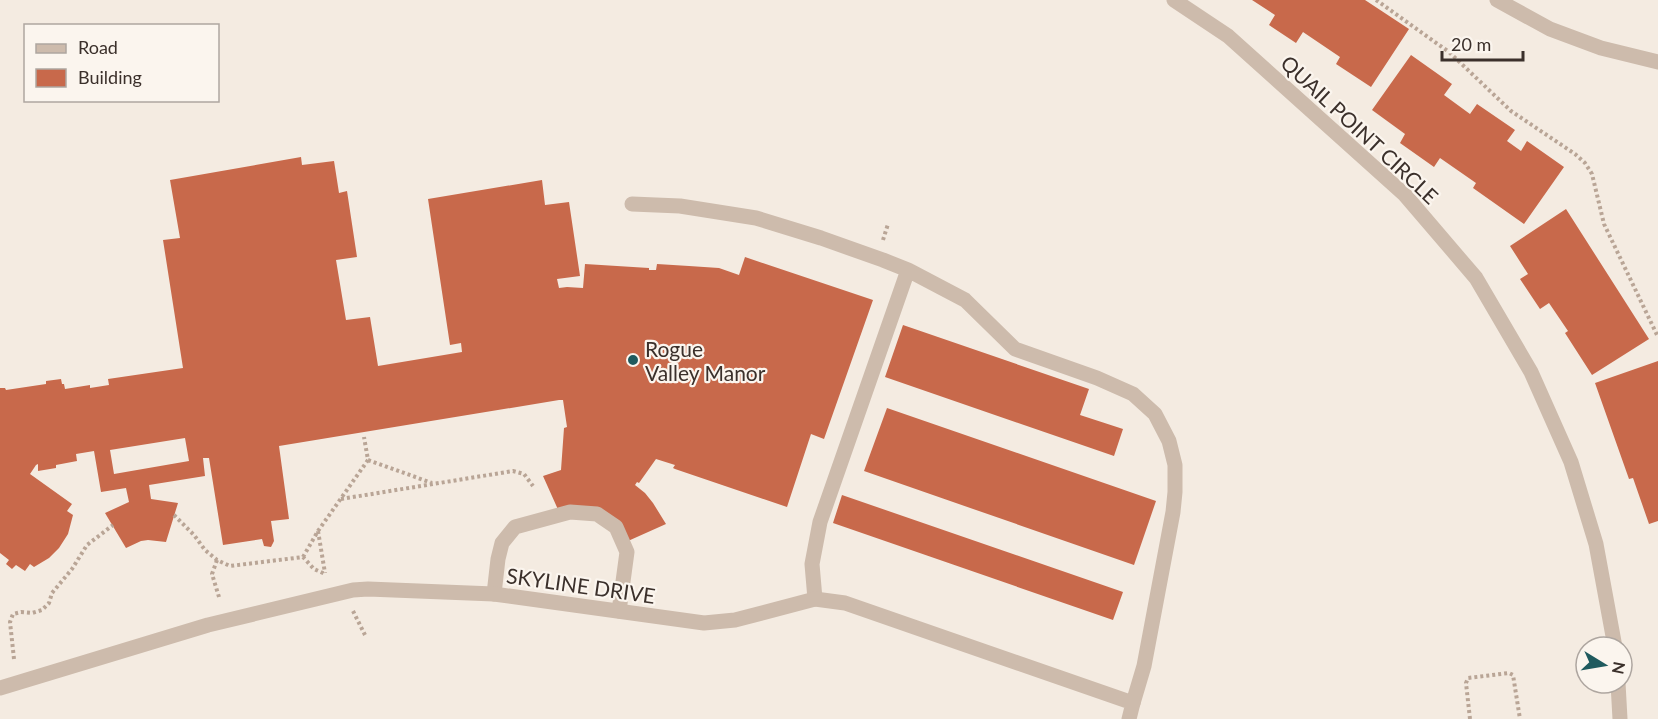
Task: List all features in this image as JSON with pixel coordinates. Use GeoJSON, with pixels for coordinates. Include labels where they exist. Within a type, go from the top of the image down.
{"type":"FeatureCollection","features":[{"type":"Feature","properties":{"kind":"street","name":"QUAIL POINT CIRCLE"},"geometry":{"type":"LineString","coordinates":[[1174,0],[1228,36],[1405,195],[1476,278],[1531,372],[1571,462],[1596,544],[1613,635]]}},
{"type":"Feature","properties":{"kind":"street"},"geometry":{"type":"LineString","coordinates":[[1497,0],[1550,29],[1601,48],[1658,62]]}},
{"type":"Feature","properties":{"kind":"street"},"geometry":{"type":"LineString","coordinates":[[632,204],[680,206],[756,218],[821,238],[908,270],[965,300],[1015,349],[1097,378],[1133,394],[1155,414],[1169,441],[1175,465],[1175,492],[1144,666],[1129,719]]}},
{"type":"Feature","properties":{"kind":"street"},"geometry":{"type":"LineString","coordinates":[[815,599],[812,564],[820,522],[908,270]]}},
{"type":"Feature","properties":{"kind":"street"},"geometry":{"type":"LineString","coordinates":[[494,594],[502,543],[515,527],[570,512],[597,514],[616,527],[627,552],[619,611]]}},
{"type":"Feature","properties":{"kind":"street","name":"SKYLINE DRIVE"},"geometry":{"type":"LineString","coordinates":[[0,688],[208,625],[353,590],[368,589],[494,594],[704,623],[735,620],[815,599],[845,603],[1133,703]]}},
{"type":"Feature","properties":{"kind":"street"},"geometry":{"type":"LineString","coordinates":[[1619,695],[1620,719]]}},
{"type":"Feature","properties":{"kind":"path"},"geometry":{"type":"LineString","coordinates":[[1376,0],[1449,52],[1510,111],[1585,163],[1592,174],[1604,224],[1658,337]]}},
{"type":"Feature","properties":{"kind":"path"},"geometry":{"type":"LineString","coordinates":[[303,557],[318,531],[368,460],[364,437]]}},
{"type":"Feature","properties":{"kind":"path"},"geometry":{"type":"LineString","coordinates":[[368,460],[435,484]]}},
{"type":"Feature","properties":{"kind":"path"},"geometry":{"type":"LineString","coordinates":[[341,499],[513,471],[524,474],[533,486]]}},
{"type":"Feature","properties":{"kind":"path"},"geometry":{"type":"LineString","coordinates":[[174,515],[205,550],[217,560],[230,566],[303,557]]}},
{"type":"Feature","properties":{"kind":"path"},"geometry":{"type":"LineString","coordinates":[[14,659],[10,622],[13,615],[42,610],[87,545],[113,525]]}},
{"type":"Feature","properties":{"kind":"path"},"geometry":{"type":"LineString","coordinates":[[318,531],[325,574],[329,580]]}},
{"type":"Feature","properties":{"kind":"path"},"geometry":{"type":"LineString","coordinates":[[303,557],[314,569],[325,574]]}},
{"type":"Feature","properties":{"kind":"path"},"geometry":{"type":"LineString","coordinates":[[217,560],[212,574],[219,597]]}},
{"type":"Feature","properties":{"kind":"path"},"geometry":{"type":"LineString","coordinates":[[352,609],[364,635]]}},
{"type":"Feature","properties":{"kind":"path"},"geometry":{"type":"LineString","coordinates":[[1470,719],[1466,683],[1468,678],[1509,673],[1513,675],[1520,719]]}},
{"type":"Feature","properties":{"kind":"building"},"geometry":{"type":"Polygon","coordinates":[[[1252,0],[1365,0],[1409,29],[1371,87],[1336,64],[1340,57],[1303,32],[1296,43],[1269,25],[1275,15],[1252,0]]]}},
{"type":"Feature","properties":{"kind":"building"},"geometry":{"type":"Polygon","coordinates":[[[1411,55],[1452,84],[1444,95],[1470,114],[1477,104],[1515,130],[1507,141],[1521,151],[1527,141],[1564,167],[1524,224],[1473,188],[1476,183],[1440,158],[1434,167],[1400,143],[1405,134],[1372,110],[1411,55]]]}},
{"type":"Feature","properties":{"kind":"building","name":"Rogue Valley Manor"},"geometry":{"type":"Polygon","coordinates":[[[301,157],[302,165],[334,161],[339,193],[347,191],[357,257],[336,260],[346,320],[370,317],[378,366],[462,352],[461,343],[450,345],[428,199],[542,180],[545,205],[569,202],[580,276],[557,279],[559,288],[583,288],[585,264],[649,268],[649,270],[656,270],[657,264],[719,268],[739,275],[745,257],[873,300],[824,439],[811,434],[787,507],[675,469],[673,468],[675,465],[656,459],[639,483],[635,485],[653,503],[666,524],[628,541],[618,525],[560,514],[543,476],[561,470],[564,428],[567,427],[563,400],[559,400],[279,446],[289,519],[271,521],[274,541],[271,547],[264,546],[262,539],[223,545],[209,458],[203,458],[205,476],[149,485],[151,499],[178,503],[166,542],[141,541],[126,548],[105,513],[129,502],[126,488],[101,492],[94,451],[76,454],[77,461],[56,465],[56,468],[38,471],[38,464],[30,474],[72,504],[67,511],[73,515],[68,534],[49,558],[34,567],[30,564],[25,571],[16,565],[12,569],[6,564],[9,560],[0,553],[0,388],[6,390],[46,384],[46,381],[61,379],[65,389],[90,385],[90,388],[109,385],[108,379],[183,368],[163,240],[180,238],[170,180],[301,157]],[[185,438],[110,450],[114,474],[189,461],[185,438]]]}},
{"type":"Feature","properties":{"kind":"building"},"geometry":{"type":"Polygon","coordinates":[[[1566,209],[1649,339],[1592,375],[1565,333],[1568,331],[1549,303],[1540,309],[1520,279],[1528,274],[1510,246],[1566,209]]]}},
{"type":"Feature","properties":{"kind":"building"},"geometry":{"type":"Polygon","coordinates":[[[903,325],[1089,389],[1080,415],[1123,429],[1114,456],[885,377],[903,325]]]}},
{"type":"Feature","properties":{"kind":"building"},"geometry":{"type":"Polygon","coordinates":[[[1658,361],[1658,521],[1649,524],[1633,478],[1629,479],[1595,383],[1658,361]]]}},
{"type":"Feature","properties":{"kind":"building"},"geometry":{"type":"Polygon","coordinates":[[[887,408],[1156,501],[1134,565],[864,471],[887,408]]]}},
{"type":"Feature","properties":{"kind":"building"},"geometry":{"type":"Polygon","coordinates":[[[842,495],[1123,592],[1113,620],[833,523],[842,495]]]}},
{"type":"Feature","properties":{"kind":"place","name":"Rogue Valley Manor"},"geometry":{"type":"Point","coordinates":[633,360]}}]}
